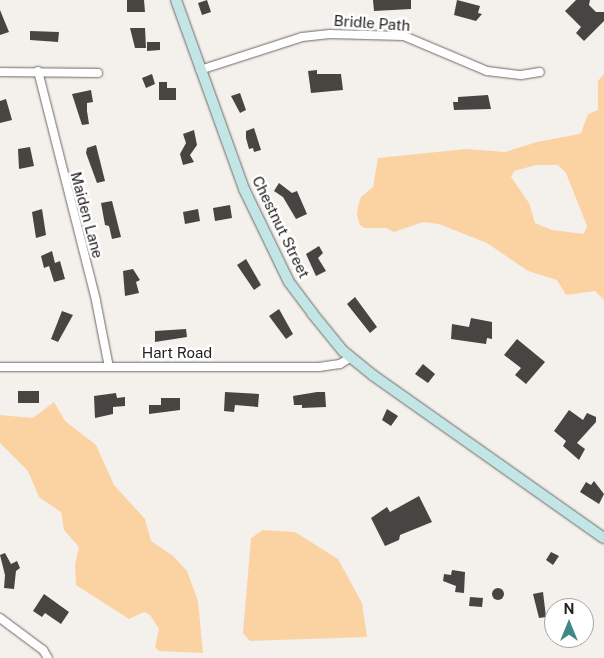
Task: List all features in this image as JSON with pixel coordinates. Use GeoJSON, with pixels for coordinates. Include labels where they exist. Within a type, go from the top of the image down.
{"type":"FeatureCollection","features":[{"type":"Feature","properties":{"kind":"street","name":"Chestnut Street"},"geometry":{"type":"LineString","coordinates":[[176,0],[225,143],[268,242],[290,282],[351,357],[604,538]]}},
{"type":"Feature","properties":{"kind":"street","name":"Bridle Path"},"geometry":{"type":"LineString","coordinates":[[200,70],[302,37],[330,34],[404,36],[480,69],[511,75],[540,72]]}},
{"type":"Feature","properties":{"kind":"street","name":"Maiden Lane"},"geometry":{"type":"LineString","coordinates":[[38,71],[96,301],[109,367]]}},
{"type":"Feature","properties":{"kind":"street"},"geometry":{"type":"LineString","coordinates":[[0,72],[98,73]]}},
{"type":"Feature","properties":{"kind":"street","name":"Hart Road"},"geometry":{"type":"LineString","coordinates":[[0,367],[319,367],[340,364],[351,357]]}},
{"type":"Feature","properties":{"kind":"street"},"geometry":{"type":"LineString","coordinates":[[0,618],[43,650],[48,658]]}},
{"type":"Feature","properties":{"kind":"shaded area"},"geometry":{"type":"Polygon","coordinates":[[[604,74],[604,300],[595,291],[566,295],[557,280],[528,271],[487,243],[439,224],[423,222],[394,232],[386,228],[364,228],[360,225],[357,215],[358,206],[361,197],[373,187],[378,158],[466,149],[505,152],[537,142],[581,133],[588,114],[598,110],[598,81],[604,74]],[[536,165],[514,171],[511,177],[529,203],[535,223],[552,230],[584,234],[587,226],[566,173],[558,165],[536,165]]]}},
{"type":"Feature","properties":{"kind":"shaded area"},"geometry":{"type":"Polygon","coordinates":[[[54,402],[65,421],[96,445],[114,485],[145,519],[151,541],[173,556],[187,571],[198,601],[203,653],[159,651],[155,647],[159,629],[150,615],[144,612],[129,619],[76,585],[75,565],[79,547],[64,530],[61,512],[39,497],[28,471],[0,443],[0,415],[33,418],[54,402]]]}},
{"type":"Feature","properties":{"kind":"shaded area"},"geometry":{"type":"Polygon","coordinates":[[[263,530],[295,532],[338,559],[362,603],[367,637],[250,641],[243,633],[251,538],[263,530]]]}},
{"type":"Feature","properties":{"kind":"building"},"geometry":{"type":"Polygon","coordinates":[[[127,0],[144,0],[145,12],[127,12],[127,0]]]}},
{"type":"Feature","properties":{"kind":"building"},"geometry":{"type":"Polygon","coordinates":[[[207,0],[211,12],[202,15],[198,3],[207,0]]]}},
{"type":"Feature","properties":{"kind":"building"},"geometry":{"type":"Polygon","coordinates":[[[373,0],[411,0],[411,9],[374,11],[373,0]]]}},
{"type":"Feature","properties":{"kind":"building"},"geometry":{"type":"Polygon","coordinates":[[[457,0],[480,6],[478,13],[482,14],[476,21],[454,15],[457,0]]]}},
{"type":"Feature","properties":{"kind":"building"},"geometry":{"type":"Polygon","coordinates":[[[576,0],[590,0],[589,5],[596,12],[604,12],[604,21],[584,41],[576,33],[581,27],[565,11],[576,0]]]}},
{"type":"Feature","properties":{"kind":"building"},"geometry":{"type":"Polygon","coordinates":[[[0,10],[9,32],[0,35],[0,10]]]}},
{"type":"Feature","properties":{"kind":"building"},"geometry":{"type":"Polygon","coordinates":[[[130,28],[145,28],[146,48],[135,48],[130,28]]]}},
{"type":"Feature","properties":{"kind":"building"},"geometry":{"type":"Polygon","coordinates":[[[30,31],[59,32],[58,42],[30,40],[30,31]]]}},
{"type":"Feature","properties":{"kind":"building"},"geometry":{"type":"Polygon","coordinates":[[[147,42],[160,42],[160,50],[147,51],[147,42]]]}},
{"type":"Feature","properties":{"kind":"building"},"geometry":{"type":"Polygon","coordinates":[[[317,70],[317,74],[341,74],[343,90],[311,93],[308,71],[317,70]]]}},
{"type":"Feature","properties":{"kind":"building"},"geometry":{"type":"Polygon","coordinates":[[[152,74],[155,84],[146,88],[142,78],[152,74]]]}},
{"type":"Feature","properties":{"kind":"building"},"geometry":{"type":"Polygon","coordinates":[[[159,82],[167,82],[167,88],[176,88],[176,100],[159,100],[159,82]]]}},
{"type":"Feature","properties":{"kind":"building"},"geometry":{"type":"Polygon","coordinates":[[[91,90],[93,102],[87,103],[89,124],[82,125],[72,94],[91,90]]]}},
{"type":"Feature","properties":{"kind":"building"},"geometry":{"type":"Polygon","coordinates":[[[240,93],[246,110],[240,113],[231,96],[240,93]]]}},
{"type":"Feature","properties":{"kind":"building"},"geometry":{"type":"Polygon","coordinates":[[[488,95],[491,109],[454,110],[453,102],[458,102],[458,97],[488,95]]]}},
{"type":"Feature","properties":{"kind":"building"},"geometry":{"type":"Polygon","coordinates":[[[6,99],[12,120],[0,123],[0,101],[6,99]]]}},
{"type":"Feature","properties":{"kind":"building"},"geometry":{"type":"Polygon","coordinates":[[[254,128],[261,150],[254,152],[253,148],[249,149],[246,131],[254,128]]]}},
{"type":"Feature","properties":{"kind":"building"},"geometry":{"type":"Polygon","coordinates":[[[194,130],[197,145],[190,155],[194,162],[183,165],[180,154],[186,143],[183,134],[194,130]]]}},
{"type":"Feature","properties":{"kind":"building"},"geometry":{"type":"Polygon","coordinates":[[[96,145],[105,181],[97,183],[86,153],[87,148],[96,145]]]}},
{"type":"Feature","properties":{"kind":"building"},"geometry":{"type":"Polygon","coordinates":[[[30,147],[34,166],[19,169],[18,149],[30,147]]]}},
{"type":"Feature","properties":{"kind":"building"},"geometry":{"type":"Polygon","coordinates":[[[279,183],[292,193],[297,191],[307,214],[296,219],[283,197],[274,191],[279,183]]]}},
{"type":"Feature","properties":{"kind":"building"},"geometry":{"type":"Polygon","coordinates":[[[112,201],[121,237],[112,239],[109,226],[105,225],[101,203],[112,201]]]}},
{"type":"Feature","properties":{"kind":"building"},"geometry":{"type":"Polygon","coordinates":[[[230,205],[232,218],[215,221],[213,208],[230,205]]]}},
{"type":"Feature","properties":{"kind":"building"},"geometry":{"type":"Polygon","coordinates":[[[42,209],[46,235],[36,238],[32,212],[42,209]]]}},
{"type":"Feature","properties":{"kind":"building"},"geometry":{"type":"Polygon","coordinates":[[[198,209],[200,221],[185,224],[183,212],[198,209]]]}},
{"type":"Feature","properties":{"kind":"building"},"geometry":{"type":"Polygon","coordinates":[[[319,246],[323,253],[318,258],[326,271],[316,276],[306,254],[319,246]]]}},
{"type":"Feature","properties":{"kind":"building"},"geometry":{"type":"Polygon","coordinates":[[[52,251],[55,263],[60,261],[65,279],[54,282],[49,266],[44,268],[41,256],[52,251]]]}},
{"type":"Feature","properties":{"kind":"building"},"geometry":{"type":"Polygon","coordinates":[[[246,259],[261,285],[254,290],[237,265],[246,259]]]}},
{"type":"Feature","properties":{"kind":"building"},"geometry":{"type":"Polygon","coordinates":[[[133,269],[140,280],[136,282],[139,293],[125,296],[123,271],[133,269]]]}},
{"type":"Feature","properties":{"kind":"building"},"geometry":{"type":"Polygon","coordinates":[[[355,297],[377,327],[370,333],[347,304],[355,297]]]}},
{"type":"Feature","properties":{"kind":"building"},"geometry":{"type":"Polygon","coordinates":[[[279,309],[293,334],[286,339],[269,316],[279,309]]]}},
{"type":"Feature","properties":{"kind":"building"},"geometry":{"type":"Polygon","coordinates":[[[62,311],[73,315],[58,342],[51,339],[62,311]]]}},
{"type":"Feature","properties":{"kind":"building"},"geometry":{"type":"Polygon","coordinates":[[[471,318],[492,322],[492,339],[487,338],[486,344],[451,339],[452,324],[469,327],[471,318]]]}},
{"type":"Feature","properties":{"kind":"building"},"geometry":{"type":"Polygon","coordinates":[[[186,329],[187,337],[155,342],[155,331],[186,329]]]}},
{"type":"Feature","properties":{"kind":"building"},"geometry":{"type":"Polygon","coordinates":[[[517,339],[545,362],[526,384],[515,375],[521,368],[504,355],[517,339]]]}},
{"type":"Feature","properties":{"kind":"building"},"geometry":{"type":"Polygon","coordinates":[[[423,364],[435,374],[428,383],[415,374],[423,364]]]}},
{"type":"Feature","properties":{"kind":"building"},"geometry":{"type":"Polygon","coordinates":[[[18,391],[39,391],[39,403],[18,403],[18,391]]]}},
{"type":"Feature","properties":{"kind":"building"},"geometry":{"type":"Polygon","coordinates":[[[225,392],[259,394],[258,407],[235,405],[234,412],[224,411],[225,392]]]}},
{"type":"Feature","properties":{"kind":"building"},"geometry":{"type":"Polygon","coordinates":[[[325,392],[326,407],[302,408],[302,405],[294,405],[293,396],[325,392]]]}},
{"type":"Feature","properties":{"kind":"building"},"geometry":{"type":"Polygon","coordinates":[[[116,393],[117,398],[125,397],[125,406],[113,407],[113,414],[95,418],[94,396],[116,393]]]}},
{"type":"Feature","properties":{"kind":"building"},"geometry":{"type":"Polygon","coordinates":[[[161,398],[180,398],[180,410],[149,414],[149,405],[161,405],[161,398]]]}},
{"type":"Feature","properties":{"kind":"building"},"geometry":{"type":"Polygon","coordinates":[[[387,409],[398,416],[391,426],[382,420],[387,409]]]}},
{"type":"Feature","properties":{"kind":"building"},"geometry":{"type":"Polygon","coordinates":[[[569,410],[583,420],[587,413],[596,417],[596,422],[577,443],[585,449],[579,460],[563,446],[566,441],[554,431],[569,410]]]}},
{"type":"Feature","properties":{"kind":"building"},"geometry":{"type":"Polygon","coordinates":[[[594,481],[604,494],[599,504],[580,492],[586,482],[591,485],[594,481]]]}},
{"type":"Feature","properties":{"kind":"building"},"geometry":{"type":"Polygon","coordinates":[[[419,496],[432,522],[400,535],[399,540],[385,546],[371,518],[387,507],[390,512],[419,496]]]}},
{"type":"Feature","properties":{"kind":"building"},"geometry":{"type":"Polygon","coordinates":[[[551,552],[559,556],[553,565],[546,560],[551,552]]]}},
{"type":"Feature","properties":{"kind":"building"},"geometry":{"type":"Polygon","coordinates":[[[5,553],[11,564],[17,561],[20,568],[16,571],[14,589],[4,588],[5,575],[0,555],[5,553]]]}},
{"type":"Feature","properties":{"kind":"building"},"geometry":{"type":"Polygon","coordinates":[[[452,570],[465,572],[464,593],[455,592],[456,586],[443,581],[444,574],[451,575],[452,570]]]}},
{"type":"Feature","properties":{"kind":"building"},"geometry":{"type":"Polygon","coordinates":[[[500,588],[503,589],[503,599],[496,600],[493,599],[492,592],[493,589],[500,588]]]}},
{"type":"Feature","properties":{"kind":"building"},"geometry":{"type":"Polygon","coordinates":[[[543,592],[544,617],[539,618],[533,594],[543,592]]]}},
{"type":"Feature","properties":{"kind":"building"},"geometry":{"type":"Polygon","coordinates":[[[44,594],[69,612],[61,624],[45,613],[42,617],[33,611],[44,594]]]}},
{"type":"Feature","properties":{"kind":"building"},"geometry":{"type":"Polygon","coordinates":[[[470,597],[483,598],[482,607],[469,606],[470,597]]]}}]}
